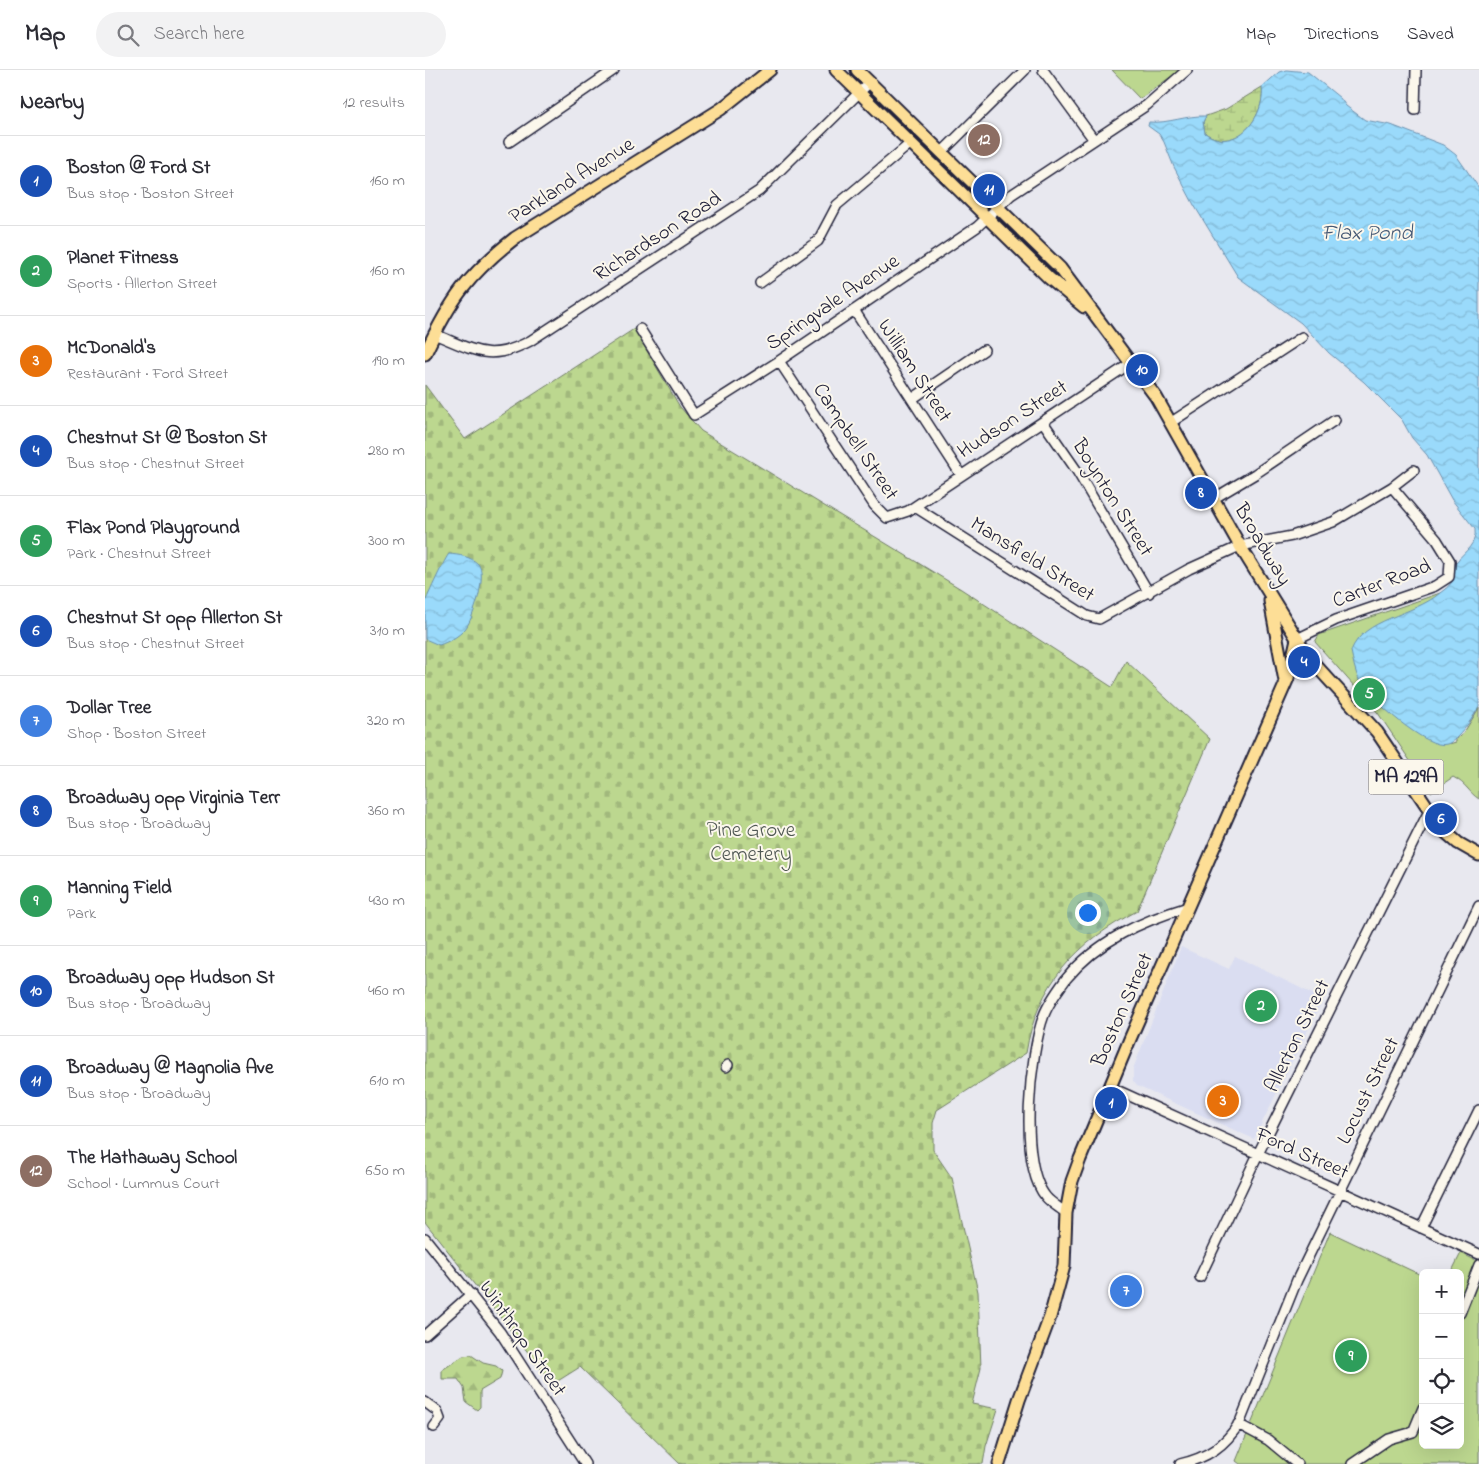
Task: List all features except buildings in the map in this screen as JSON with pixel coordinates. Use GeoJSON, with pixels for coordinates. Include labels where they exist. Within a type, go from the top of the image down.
{"type":"FeatureCollection","features":[{"type":"Feature","properties":{"kind":"main road","name":"Parkland Avenue"},"geometry":{"type":"LineString","coordinates":[[425,354],[434,334],[462,287],[499,250],[721,109],[770,70]]}},
{"type":"Feature","properties":{"kind":"main road","name":"Broadway"},"geometry":{"type":"LineString","coordinates":[[836,70],[1049,278],[1099,319]]}},
{"type":"Feature","properties":{"kind":"main road","name":"Broadway"},"geometry":{"type":"LineString","coordinates":[[857,70],[1061,268],[1156,397],[1240,546],[1297,639]]}},
{"type":"Feature","properties":{"kind":"main road"},"geometry":{"type":"LineString","coordinates":[[1267,590],[1285,683]]}},
{"type":"Feature","properties":{"kind":"main road","name":"Boston Street"},"geometry":{"type":"LineString","coordinates":[[999,1464],[1019,1400],[1050,1317],[1064,1266],[1066,1213],[1073,1179],[1110,1088],[1285,683],[1297,639]]}},
{"type":"Feature","properties":{"kind":"main road","name":"MA 129A"},"geometry":{"type":"LineString","coordinates":[[1297,639],[1315,665],[1371,724],[1429,810],[1452,838],[1479,854]]}},
{"type":"Feature","properties":{"kind":"street"},"geometry":{"type":"LineString","coordinates":[[509,142],[613,70]]}},
{"type":"Feature","properties":{"kind":"street"},"geometry":{"type":"LineString","coordinates":[[942,152],[1025,70]]}},
{"type":"Feature","properties":{"kind":"street"},"geometry":{"type":"LineString","coordinates":[[1043,70],[1093,140]]}},
{"type":"Feature","properties":{"kind":"street","name":"Springvale Avenue"},"geometry":{"type":"LineString","coordinates":[[639,329],[694,415],[779,361],[977,227],[1011,195],[1147,105],[1187,70]]}},
{"type":"Feature","properties":{"kind":"street"},"geometry":{"type":"LineString","coordinates":[[1415,110],[1416,70]]}},
{"type":"Feature","properties":{"kind":"street","name":"Richardson Road"},"geometry":{"type":"LineString","coordinates":[[434,334],[483,353],[493,354],[510,351],[530,341],[759,191],[860,94],[870,82]]}},
{"type":"Feature","properties":{"kind":"street"},"geometry":{"type":"LineString","coordinates":[[760,284],[818,241],[837,205],[911,143]]}},
{"type":"Feature","properties":{"kind":"street","name":"William Street"},"geometry":{"type":"LineString","coordinates":[[855,310],[961,475]]}},
{"type":"Feature","properties":{"kind":"street"},"geometry":{"type":"LineString","coordinates":[[1170,423],[1302,337]]}},
{"type":"Feature","properties":{"kind":"street"},"geometry":{"type":"LineString","coordinates":[[912,399],[984,350]]}},
{"type":"Feature","properties":{"kind":"street","name":"Campbell Street"},"geometry":{"type":"LineString","coordinates":[[779,361],[879,512],[887,518],[892,518],[915,507]]}},
{"type":"Feature","properties":{"kind":"street","name":"Hudson Street"},"geometry":{"type":"LineString","coordinates":[[915,507],[1131,362]]}},
{"type":"Feature","properties":{"kind":"street"},"geometry":{"type":"LineString","coordinates":[[1213,499],[1255,474],[1335,420]]}},
{"type":"Feature","properties":{"kind":"street","name":"Boynton Street"},"geometry":{"type":"LineString","coordinates":[[1043,422],[1077,471],[1149,593]]}},
{"type":"Feature","properties":{"kind":"street"},"geometry":{"type":"LineString","coordinates":[[1240,546],[1292,536],[1333,522],[1392,488],[1414,470]]}},
{"type":"Feature","properties":{"kind":"street","name":"Carter Road"},"geometry":{"type":"LineString","coordinates":[[1297,639],[1336,620],[1435,586],[1449,577],[1450,561],[1437,540],[1392,488]]}},
{"type":"Feature","properties":{"kind":"street","name":"Mansfield Street"},"geometry":{"type":"LineString","coordinates":[[915,507],[1094,619],[1103,618],[1189,569],[1240,546]]}},
{"type":"Feature","properties":{"kind":"street","name":"Allerton Street"},"geometry":{"type":"LineString","coordinates":[[1200,1277],[1258,1154],[1429,810]]}},
{"type":"Feature","properties":{"kind":"street","name":"Locust Street"},"geometry":{"type":"LineString","coordinates":[[1237,1427],[1297,1280],[1479,906]]}},
{"type":"Feature","properties":{"kind":"street"},"geometry":{"type":"LineString","coordinates":[[1066,1213],[1045,1196],[1035,1172],[1030,1147],[1031,1092],[1044,1016],[1066,979],[1101,947],[1129,928],[1188,907]]}},
{"type":"Feature","properties":{"kind":"street","name":"Ford Street"},"geometry":{"type":"LineString","coordinates":[[1110,1088],[1479,1254]]}},
{"type":"Feature","properties":{"kind":"street"},"geometry":{"type":"LineString","coordinates":[[1421,1228],[1479,1110]]}},
{"type":"Feature","properties":{"kind":"street","name":"Winthrop Street"},"geometry":{"type":"LineString","coordinates":[[425,1238],[471,1294],[506,1341],[585,1464]]}},
{"type":"Feature","properties":{"kind":"street"},"geometry":{"type":"LineString","coordinates":[[1464,1303],[1479,1265]]}},
{"type":"Feature","properties":{"kind":"street"},"geometry":{"type":"LineString","coordinates":[[425,1335],[471,1294]]}},
{"type":"Feature","properties":{"kind":"street"},"geometry":{"type":"LineString","coordinates":[[425,1402],[439,1414],[440,1419],[434,1427]]}},
{"type":"Feature","properties":{"kind":"street"},"geometry":{"type":"LineString","coordinates":[[1352,1464],[1389,1439],[1413,1432],[1419,1418]]}},
{"type":"Feature","properties":{"kind":"street"},"geometry":{"type":"LineString","coordinates":[[1180,1464],[1212,1452],[1225,1442],[1237,1427],[1257,1433],[1297,1464]]}},
{"type":"Feature","properties":{"kind":"shaded area"},"geometry":{"type":"Polygon","coordinates":[[[1181,947],[1229,969],[1235,956],[1323,999],[1254,1139],[1137,1086],[1133,1081],[1133,1069],[1181,947]]]}},
{"type":"Feature","properties":{"kind":"green space"},"geometry":{"type":"Polygon","coordinates":[[[1112,70],[1180,70],[1140,99],[1112,70]]]}},
{"type":"Feature","properties":{"kind":"green space"},"geometry":{"type":"Polygon","coordinates":[[[1262,87],[1259,110],[1247,129],[1238,136],[1228,139],[1217,139],[1205,133],[1203,122],[1206,116],[1226,109],[1262,87]]]}},
{"type":"Feature","properties":{"kind":"green space","name":"Pine Grove Cemetery"},"geometry":{"type":"Polygon","coordinates":[[[634,329],[680,407],[701,431],[961,589],[1112,687],[1126,661],[1210,739],[1137,911],[1095,937],[1063,968],[1039,1006],[1031,1028],[1026,1053],[937,1110],[933,1123],[933,1150],[952,1178],[978,1292],[981,1368],[972,1404],[998,1409],[986,1446],[983,1464],[680,1464],[580,1367],[553,1384],[425,1222],[425,385],[465,439],[634,329]]]}},
{"type":"Feature","properties":{"kind":"green space"},"geometry":{"type":"Polygon","coordinates":[[[1443,592],[1449,744],[1456,742],[1456,739],[1463,734],[1479,708],[1479,799],[1453,777],[1431,792],[1378,713],[1315,642],[1319,635],[1443,592]]]}},
{"type":"Feature","properties":{"kind":"green space"},"geometry":{"type":"Polygon","coordinates":[[[1330,1232],[1419,1274],[1419,1449],[1464,1449],[1464,1269],[1453,1269],[1461,1253],[1479,1262],[1479,1464],[1240,1464],[1236,1461],[1330,1232]]]}},
{"type":"Feature","properties":{"kind":"green space"},"geometry":{"type":"Polygon","coordinates":[[[471,1355],[483,1363],[496,1366],[502,1371],[500,1379],[480,1391],[480,1407],[477,1410],[466,1402],[464,1388],[458,1379],[442,1379],[442,1370],[463,1356],[471,1355]]]}},
{"type":"Feature","properties":{"kind":"water","name":"Flax Pond"},"geometry":{"type":"Polygon","coordinates":[[[1286,70],[1308,72],[1340,98],[1346,106],[1365,120],[1391,125],[1443,145],[1456,155],[1479,188],[1479,707],[1460,734],[1447,744],[1438,744],[1426,739],[1386,710],[1359,680],[1351,651],[1357,640],[1366,631],[1377,624],[1429,601],[1449,586],[1453,579],[1456,563],[1470,547],[1474,539],[1475,529],[1452,500],[1427,455],[1412,438],[1402,420],[1364,382],[1329,353],[1301,323],[1238,277],[1194,205],[1174,167],[1164,142],[1159,134],[1148,126],[1149,122],[1206,116],[1203,122],[1205,133],[1217,139],[1228,139],[1238,136],[1247,129],[1259,110],[1262,87],[1279,72],[1286,70]]]}},
{"type":"Feature","properties":{"kind":"water"},"geometry":{"type":"Polygon","coordinates":[[[449,554],[460,555],[478,564],[481,569],[480,587],[472,616],[465,629],[453,639],[439,645],[425,639],[425,603],[449,554]]]}},
{"type":"Feature","properties":{"kind":"place","name":"The Hathaway School"},"geometry":{"type":"Point","coordinates":[984,140]}},
{"type":"Feature","properties":{"kind":"place","name":"Broadway @ Magnolia Ave"},"geometry":{"type":"Point","coordinates":[989,190]}},
{"type":"Feature","properties":{"kind":"place","name":"Broadway opp Hudson St"},"geometry":{"type":"Point","coordinates":[1142,370]}},
{"type":"Feature","properties":{"kind":"place","name":"Broadway opp Virginia Terr"},"geometry":{"type":"Point","coordinates":[1201,493]}},
{"type":"Feature","properties":{"kind":"place","name":"Chestnut St @ Boston St"},"geometry":{"type":"Point","coordinates":[1304,662]}},
{"type":"Feature","properties":{"kind":"place","name":"Flax Pond Playground"},"geometry":{"type":"Point","coordinates":[1369,694]}},
{"type":"Feature","properties":{"kind":"place","name":"Chestnut St opp Allerton St"},"geometry":{"type":"Point","coordinates":[1441,819]}},
{"type":"Feature","properties":{"kind":"place","name":"Planet Fitness"},"geometry":{"type":"Point","coordinates":[1261,1006]}},
{"type":"Feature","properties":{"kind":"place","name":"McDonald's"},"geometry":{"type":"Point","coordinates":[1223,1101]}},
{"type":"Feature","properties":{"kind":"place","name":"Boston @ Ford St"},"geometry":{"type":"Point","coordinates":[1111,1103]}},
{"type":"Feature","properties":{"kind":"place","name":"Dollar Tree"},"geometry":{"type":"Point","coordinates":[1126,1291]}},
{"type":"Feature","properties":{"kind":"place","name":"Manning Field"},"geometry":{"type":"Point","coordinates":[1351,1356]}}]}
